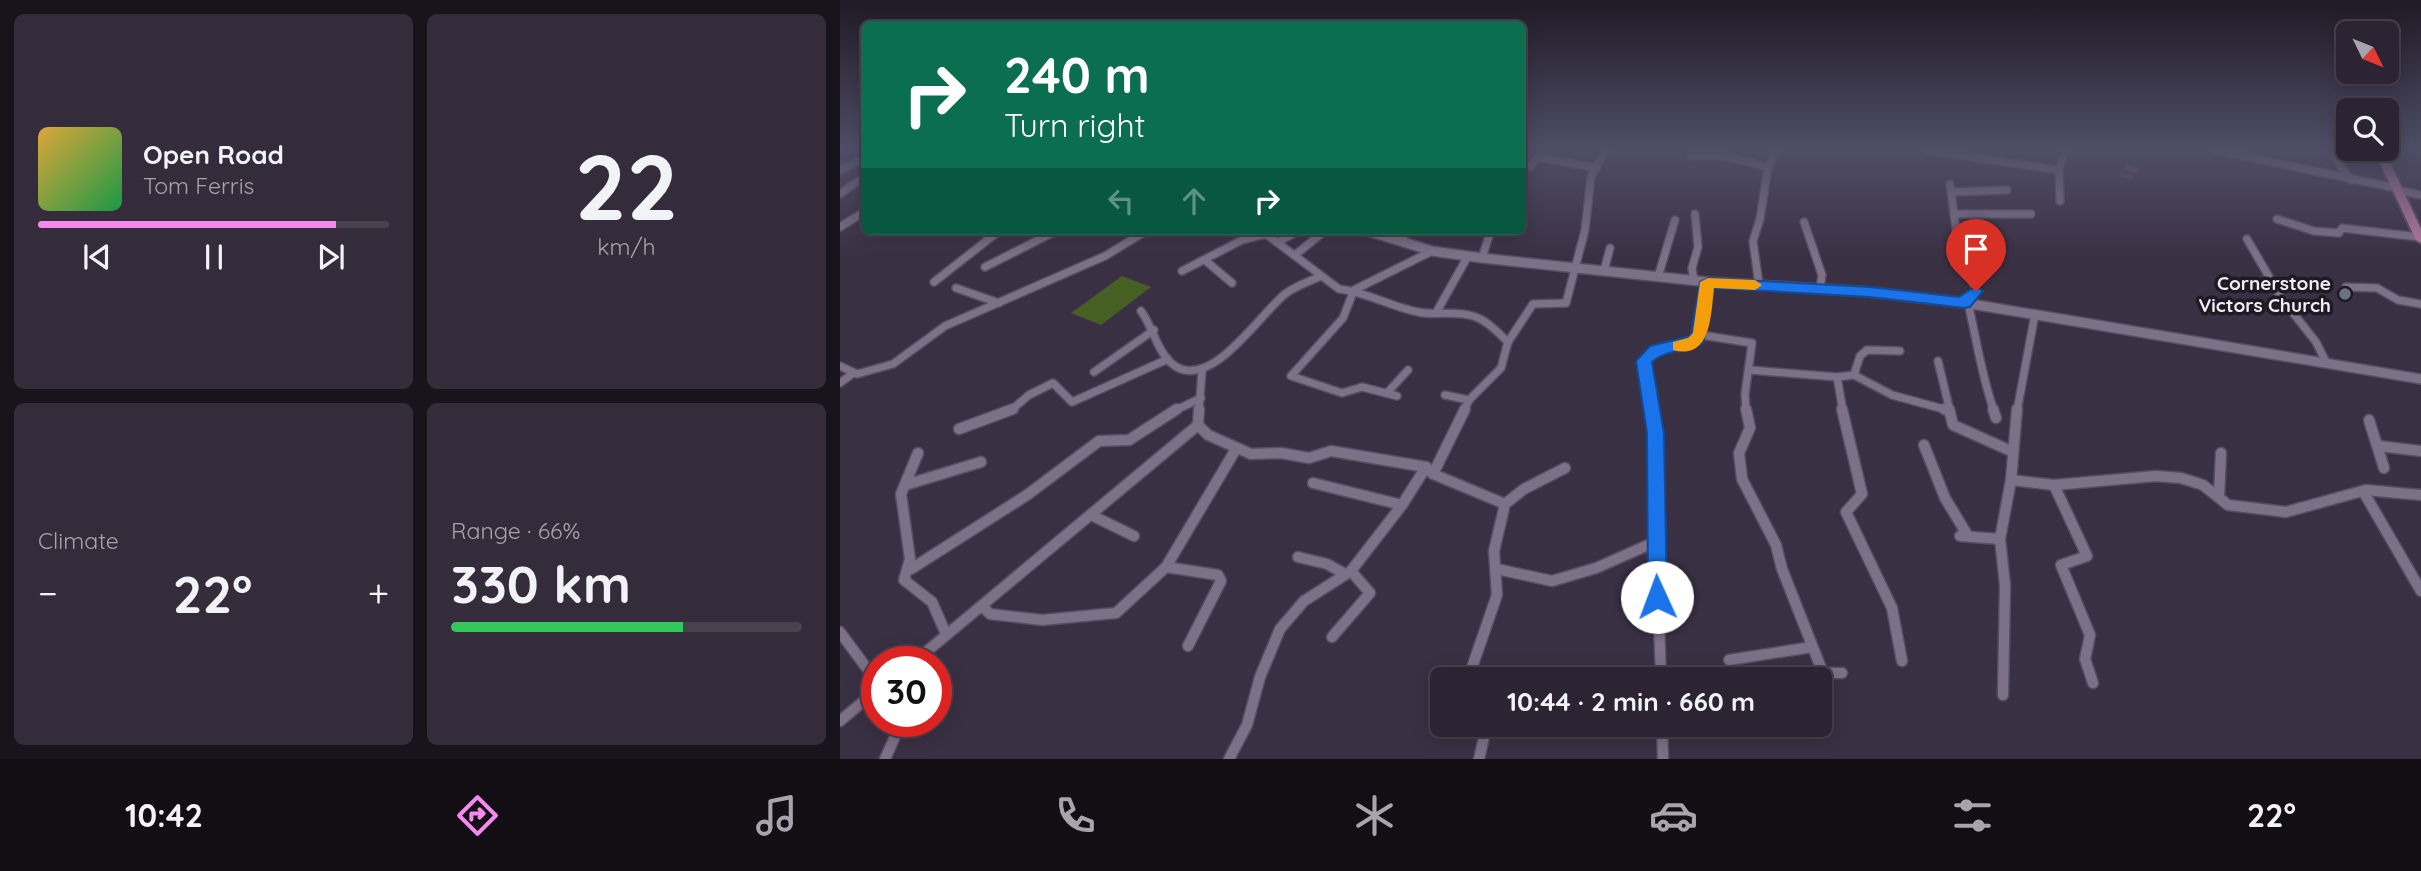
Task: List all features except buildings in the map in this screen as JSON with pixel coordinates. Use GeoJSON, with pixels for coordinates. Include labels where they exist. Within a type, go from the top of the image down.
{"type":"FeatureCollection","features":[{"type":"Feature","properties":{"kind":"main road"},"geometry":{"type":"LineString","coordinates":[[2394,185],[2420,238]]}},
{"type":"Feature","properties":{"kind":"street"},"geometry":{"type":"LineString","coordinates":[[1229,759],[1247,725],[1261,677],[1280,629],[1304,601],[1348,572],[1430,470],[1469,400],[1501,368],[1508,342],[1533,304],[1566,303],[1585,230],[1591,185]]}},
{"type":"Feature","properties":{"kind":"street"},"geometry":{"type":"LineString","coordinates":[[1759,285],[1753,241],[1760,219],[1765,185]]}},
{"type":"Feature","properties":{"kind":"street"},"geometry":{"type":"LineString","coordinates":[[2059,185],[2060,201]]}},
{"type":"Feature","properties":{"kind":"street"},"geometry":{"type":"LineString","coordinates":[[2378,185],[2421,195]]}},
{"type":"Feature","properties":{"kind":"street"},"geometry":{"type":"LineString","coordinates":[[1996,418],[1978,364],[1980,355],[1966,303],[1966,298],[1976,291],[1957,237],[1951,188],[2007,190]]}},
{"type":"Feature","properties":{"kind":"street"},"geometry":{"type":"LineString","coordinates":[[840,226],[861,214]]}},
{"type":"Feature","properties":{"kind":"street"},"geometry":{"type":"LineString","coordinates":[[1694,281],[1692,268],[1698,247],[1695,214]]}},
{"type":"Feature","properties":{"kind":"street"},"geometry":{"type":"LineString","coordinates":[[1956,214],[2031,214]]}},
{"type":"Feature","properties":{"kind":"street"},"geometry":{"type":"LineString","coordinates":[[2277,219],[2307,232],[2332,234],[2339,233],[2342,228],[2420,238]]}},
{"type":"Feature","properties":{"kind":"street"},"geometry":{"type":"LineString","coordinates":[[1658,277],[1675,220]]}},
{"type":"Feature","properties":{"kind":"street"},"geometry":{"type":"LineString","coordinates":[[1804,222],[1822,275],[1820,289]]}},
{"type":"Feature","properties":{"kind":"street"},"geometry":{"type":"LineString","coordinates":[[934,282],[994,235]]}},
{"type":"Feature","properties":{"kind":"street"},"geometry":{"type":"LineString","coordinates":[[985,268],[1048,235]]}},
{"type":"Feature","properties":{"kind":"street"},"geometry":{"type":"LineString","coordinates":[[840,383],[852,374],[867,373],[892,364],[945,326],[1123,247],[1140,235]]}},
{"type":"Feature","properties":{"kind":"street"},"geometry":{"type":"LineString","coordinates":[[1182,271],[1206,261],[1242,240],[1262,235]]}},
{"type":"Feature","properties":{"kind":"street"},"geometry":{"type":"LineString","coordinates":[[1268,235],[1319,277],[1339,289],[1354,290],[1377,302],[1420,313],[1430,314],[1437,311],[1481,319],[1508,342]]}},
{"type":"Feature","properties":{"kind":"street"},"geometry":{"type":"LineString","coordinates":[[1278,242],[1291,235]]}},
{"type":"Feature","properties":{"kind":"street"},"geometry":{"type":"LineString","coordinates":[[1295,255],[1320,235]]}},
{"type":"Feature","properties":{"kind":"street"},"geometry":{"type":"LineString","coordinates":[[1381,235],[1432,251],[1482,258],[1694,281],[1820,289],[1966,303],[2234,350],[2326,362],[2421,379]]}},
{"type":"Feature","properties":{"kind":"street"},"geometry":{"type":"LineString","coordinates":[[1398,241],[1404,235]]}},
{"type":"Feature","properties":{"kind":"street"},"geometry":{"type":"LineString","coordinates":[[1482,258],[1489,236]]}},
{"type":"Feature","properties":{"kind":"street"},"geometry":{"type":"LineString","coordinates":[[2247,239],[2281,299],[2316,342],[2326,362]]}},
{"type":"Feature","properties":{"kind":"street"},"geometry":{"type":"LineString","coordinates":[[1604,271],[1610,248]]}},
{"type":"Feature","properties":{"kind":"street"},"geometry":{"type":"LineString","coordinates":[[1397,396],[1362,387],[1342,393],[1291,376],[1343,318],[1354,290],[1432,251]]}},
{"type":"Feature","properties":{"kind":"street"},"geometry":{"type":"LineString","coordinates":[[1437,311],[1468,256]]}},
{"type":"Feature","properties":{"kind":"street"},"geometry":{"type":"LineString","coordinates":[[1206,261],[1233,283]]}},
{"type":"Feature","properties":{"kind":"street"},"geometry":{"type":"LineString","coordinates":[[1141,311],[1168,359],[1189,373],[1202,372],[1241,339],[1285,294],[1319,277]]}},
{"type":"Feature","properties":{"kind":"street"},"geometry":{"type":"LineString","coordinates":[[1701,335],[1708,282]]}},
{"type":"Feature","properties":{"kind":"street"},"geometry":{"type":"LineString","coordinates":[[2346,287],[2377,288],[2398,300],[2421,304]]}},
{"type":"Feature","properties":{"kind":"street"},"geometry":{"type":"LineString","coordinates":[[956,288],[999,303]]}},
{"type":"Feature","properties":{"kind":"street"},"geometry":{"type":"LineString","coordinates":[[2003,695],[2006,585],[2000,539],[2011,480],[2011,451],[2035,314]]}},
{"type":"Feature","properties":{"kind":"street"},"geometry":{"type":"LineString","coordinates":[[1094,372],[1154,330]]}},
{"type":"Feature","properties":{"kind":"street"},"geometry":{"type":"LineString","coordinates":[[1660,667],[1655,542],[1656,433],[1644,361],[1650,352],[1685,345],[1701,335],[1752,343],[1751,370],[1745,396],[1751,419],[1749,439],[1739,453],[1742,479],[1776,545],[1823,673],[1842,673]]}},
{"type":"Feature","properties":{"kind":"street"},"geometry":{"type":"LineString","coordinates":[[1854,375],[1860,356],[1867,350],[1900,351]]}},
{"type":"Feature","properties":{"kind":"street"},"geometry":{"type":"LineString","coordinates":[[959,429],[1007,413],[1029,395],[1053,383],[1072,402],[1168,359]]}},
{"type":"Feature","properties":{"kind":"street"},"geometry":{"type":"LineString","coordinates":[[1938,361],[1947,410],[1953,425],[2011,451]]}},
{"type":"Feature","properties":{"kind":"street"},"geometry":{"type":"LineString","coordinates":[[840,366],[852,374]]}},
{"type":"Feature","properties":{"kind":"street"},"geometry":{"type":"LineString","coordinates":[[1387,393],[1408,370]]}},
{"type":"Feature","properties":{"kind":"street"},"geometry":{"type":"LineString","coordinates":[[1751,370],[1836,377],[1854,375],[1892,395],[1947,410]]}},
{"type":"Feature","properties":{"kind":"street"},"geometry":{"type":"LineString","coordinates":[[935,645],[1198,425],[1202,372]]}},
{"type":"Feature","properties":{"kind":"street"},"geometry":{"type":"LineString","coordinates":[[1836,377],[1849,448],[1862,494],[1846,512],[1892,608],[1902,661]]}},
{"type":"Feature","properties":{"kind":"street"},"geometry":{"type":"LineString","coordinates":[[1445,395],[1469,400]]}},
{"type":"Feature","properties":{"kind":"street"},"geometry":{"type":"LineString","coordinates":[[946,634],[943,618],[931,600],[904,580],[911,569],[1027,495],[1099,441],[1129,440],[1189,401],[1201,398]]}},
{"type":"Feature","properties":{"kind":"street"},"geometry":{"type":"LineString","coordinates":[[2369,420],[2384,468]]}},
{"type":"Feature","properties":{"kind":"street"},"geometry":{"type":"LineString","coordinates":[[1198,425],[1208,435],[1236,449],[1309,458],[1331,451],[1430,470],[1505,504]]}},
{"type":"Feature","properties":{"kind":"street"},"geometry":{"type":"LineString","coordinates":[[1924,445],[1945,498],[1964,536],[2000,539]]}},
{"type":"Feature","properties":{"kind":"street"},"geometry":{"type":"LineString","coordinates":[[2379,446],[2421,451]]}},
{"type":"Feature","properties":{"kind":"street"},"geometry":{"type":"LineString","coordinates":[[982,606],[990,614],[1042,620],[1116,613],[1166,567],[1236,449]]}},
{"type":"Feature","properties":{"kind":"street"},"geometry":{"type":"LineString","coordinates":[[911,569],[901,512],[901,493],[918,453]]}},
{"type":"Feature","properties":{"kind":"street"},"geometry":{"type":"LineString","coordinates":[[2219,497],[2221,453]]}},
{"type":"Feature","properties":{"kind":"street"},"geometry":{"type":"LineString","coordinates":[[905,485],[981,461]]}},
{"type":"Feature","properties":{"kind":"street"},"geometry":{"type":"LineString","coordinates":[[1472,667],[1497,595],[1494,551],[1505,504],[1524,489],[1565,468]]}},
{"type":"Feature","properties":{"kind":"street"},"geometry":{"type":"LineString","coordinates":[[2011,480],[2054,485],[2156,476],[2181,478],[2203,485],[2228,505],[2238,509],[2286,512],[2363,491],[2421,495]]}},
{"type":"Feature","properties":{"kind":"street"},"geometry":{"type":"LineString","coordinates":[[1313,483],[1402,505]]}},
{"type":"Feature","properties":{"kind":"street"},"geometry":{"type":"LineString","coordinates":[[2054,485],[2087,556],[2061,565],[2090,635],[2085,659],[2093,683]]}},
{"type":"Feature","properties":{"kind":"street"},"geometry":{"type":"LineString","coordinates":[[2363,491],[2421,592]]}},
{"type":"Feature","properties":{"kind":"street"},"geometry":{"type":"LineString","coordinates":[[1091,515],[1134,536]]}},
{"type":"Feature","properties":{"kind":"street"},"geometry":{"type":"LineString","coordinates":[[1497,569],[1552,581],[1596,568],[1655,542]]}},
{"type":"Feature","properties":{"kind":"street"},"geometry":{"type":"LineString","coordinates":[[1298,557],[1348,572],[1370,593],[1332,637]]}},
{"type":"Feature","properties":{"kind":"street"},"geometry":{"type":"LineString","coordinates":[[1166,567],[1218,575],[1221,581],[1219,590],[1188,646]]}},
{"type":"Feature","properties":{"kind":"street"},"geometry":{"type":"LineString","coordinates":[[840,632],[861,660]]}},
{"type":"Feature","properties":{"kind":"street"},"geometry":{"type":"LineString","coordinates":[[1729,660],[1812,647]]}},
{"type":"Feature","properties":{"kind":"street"},"geometry":{"type":"LineString","coordinates":[[840,721],[861,703]]}},
{"type":"Feature","properties":{"kind":"street"},"geometry":{"type":"LineString","coordinates":[[885,759],[895,737]]}},
{"type":"Feature","properties":{"kind":"street"},"geometry":{"type":"LineString","coordinates":[[1479,759],[1484,737]]}},
{"type":"Feature","properties":{"kind":"street"},"geometry":{"type":"LineString","coordinates":[[1662,737],[1663,759]]}},
{"type":"Feature","properties":{"kind":"green space"},"geometry":{"type":"Polygon","coordinates":[[[1122,276],[1151,287],[1101,325],[1071,313],[1122,276]]]}},
{"type":"Feature","properties":{"kind":"slow traffic"},"geometry":{"type":"LineString","coordinates":[[1678,346],[1694,342],[1701,335],[1708,282],[1755,285]]}},
{"type":"Feature","properties":{"kind":"place","name":"Cornerstone Victors Church"},"geometry":{"type":"Point","coordinates":[2345,294]}},
{"type":"Feature","properties":{"kind":"route"},"geometry":{"type":"LineString","coordinates":[[1657,597],[1654,477],[1656,433],[1644,361],[1650,352],[1685,345],[1698,339],[1701,335],[1708,282],[1870,292],[1965,303],[1966,298],[1976,291]]}}]}
